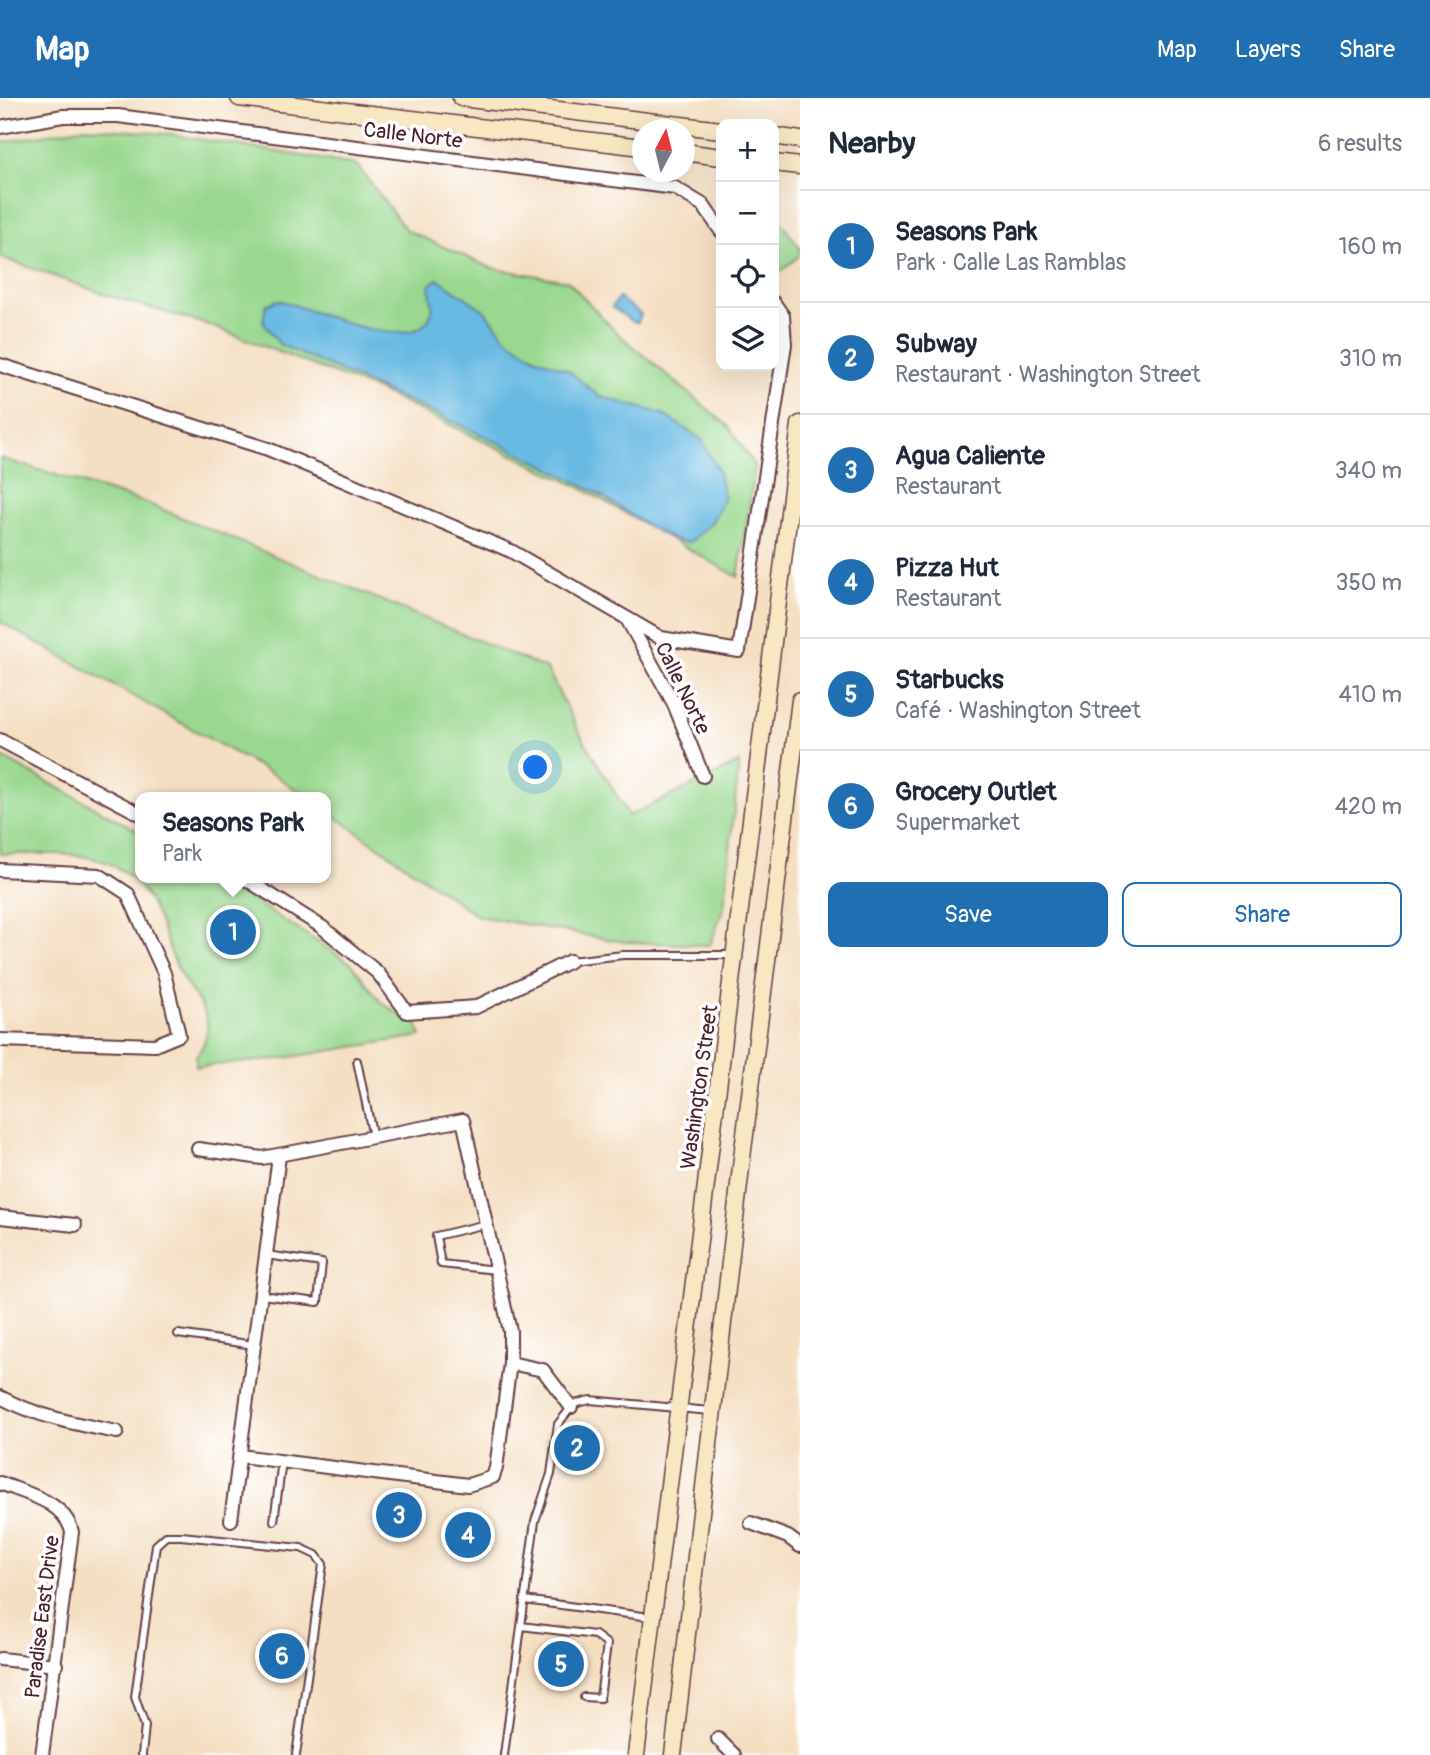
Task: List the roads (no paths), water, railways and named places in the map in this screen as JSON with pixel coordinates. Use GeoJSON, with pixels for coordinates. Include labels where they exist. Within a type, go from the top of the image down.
{"type":"FeatureCollection","features":[{"type":"Feature","properties":{"kind":"main road"},"geometry":{"type":"LineString","coordinates":[[239,98],[342,104],[632,146]]}},
{"type":"Feature","properties":{"kind":"main road"},"geometry":{"type":"LineString","coordinates":[[461,98],[716,129]]}},
{"type":"Feature","properties":{"kind":"main road"},"geometry":{"type":"LineString","coordinates":[[779,137],[800,139]]}},
{"type":"Feature","properties":{"kind":"main road"},"geometry":{"type":"LineString","coordinates":[[695,153],[716,156]]}},
{"type":"Feature","properties":{"kind":"main road"},"geometry":{"type":"LineString","coordinates":[[779,164],[800,166]]}},
{"type":"Feature","properties":{"kind":"main road","name":"Washington Street"},"geometry":{"type":"LineString","coordinates":[[636,1755],[677,1408],[755,811],[800,424]]}},
{"type":"Feature","properties":{"kind":"main road"},"geometry":{"type":"LineString","coordinates":[[673,1755],[712,1412],[800,700]]}},
{"type":"Feature","properties":{"kind":"street","name":"Calle Norte"},"geometry":{"type":"LineString","coordinates":[[0,127],[63,116],[118,117],[675,188],[703,205],[716,224]]}},
{"type":"Feature","properties":{"kind":"street","name":"Calle Norte"},"geometry":{"type":"LineString","coordinates":[[0,366],[268,449],[511,551],[661,638],[738,651],[785,344],[783,316],[777,308]]}},
{"type":"Feature","properties":{"kind":"street","name":"Calle Norte"},"geometry":{"type":"LineString","coordinates":[[627,618],[674,704],[703,776]]}},
{"type":"Feature","properties":{"kind":"street"},"geometry":{"type":"LineString","coordinates":[[0,740],[135,811]]}},
{"type":"Feature","properties":{"kind":"street"},"geometry":{"type":"LineString","coordinates":[[0,870],[99,875],[128,894],[164,973],[179,1035],[155,1045],[0,1040]]}},
{"type":"Feature","properties":{"kind":"street"},"geometry":{"type":"LineString","coordinates":[[252,883],[322,926],[378,973],[407,1012],[476,1007],[570,961]]}},
{"type":"Feature","properties":{"kind":"street"},"geometry":{"type":"LineString","coordinates":[[198,1149],[262,1158],[463,1120],[510,1331],[510,1363],[493,1477],[468,1485],[240,1456]]}},
{"type":"Feature","properties":{"kind":"street"},"geometry":{"type":"LineString","coordinates":[[231,1520],[279,1156]]}},
{"type":"Feature","properties":{"kind":"street"},"geometry":{"type":"LineString","coordinates":[[0,1217],[75,1226]]}},
{"type":"Feature","properties":{"kind":"street"},"geometry":{"type":"LineString","coordinates":[[510,1363],[542,1370],[571,1407]]}},
{"type":"Feature","properties":{"kind":"street"},"geometry":{"type":"LineString","coordinates":[[0,1396],[31,1412],[60,1421],[117,1432]]}},
{"type":"Feature","properties":{"kind":"street","name":"Paradise East Drive"},"geometry":{"type":"LineString","coordinates":[[0,1483],[57,1507],[70,1524],[71,1552],[57,1665],[42,1755]]}},
{"type":"Feature","properties":{"kind":"street"},"geometry":{"type":"LineString","coordinates":[[751,1523],[788,1537],[800,1546]]}},
{"type":"Feature","properties":{"kind":"street"},"geometry":{"type":"LineString","coordinates":[[0,1659],[57,1665]]}},
{"type":"Feature","properties":{"kind":"street"},"geometry":{"type":"LineString","coordinates":[[718,1739],[734,1755]]}},
{"type":"Feature","properties":{"kind":"lane"},"geometry":{"type":"LineString","coordinates":[[570,961],[623,955],[737,956]]}},
{"type":"Feature","properties":{"kind":"lane"},"geometry":{"type":"LineString","coordinates":[[357,1061],[373,1137]]}},
{"type":"Feature","properties":{"kind":"lane"},"geometry":{"type":"LineString","coordinates":[[486,1224],[436,1236],[441,1264],[496,1270]]}},
{"type":"Feature","properties":{"kind":"lane"},"geometry":{"type":"LineString","coordinates":[[261,1295],[318,1302],[322,1263],[266,1255]]}},
{"type":"Feature","properties":{"kind":"lane"},"geometry":{"type":"LineString","coordinates":[[178,1334],[254,1345]]}},
{"type":"Feature","properties":{"kind":"lane"},"geometry":{"type":"LineString","coordinates":[[504,1755],[534,1521],[551,1475],[558,1424],[571,1407],[590,1400],[712,1412]]}},
{"type":"Feature","properties":{"kind":"lane"},"geometry":{"type":"LineString","coordinates":[[274,1521],[282,1461]]}},
{"type":"Feature","properties":{"kind":"lane"},"geometry":{"type":"LineString","coordinates":[[142,1755],[145,1726],[135,1697],[156,1545],[166,1536],[301,1548],[316,1555],[323,1564],[296,1755]]}},
{"type":"Feature","properties":{"kind":"lane"},"geometry":{"type":"LineString","coordinates":[[524,1600],[652,1617]]}},
{"type":"Feature","properties":{"kind":"lane"},"geometry":{"type":"LineString","coordinates":[[521,1626],[595,1635],[607,1644],[600,1698],[584,1697]]}},
{"type":"Feature","properties":{"kind":"water"},"geometry":{"type":"Polygon","coordinates":[[[438,279],[484,310],[507,339],[537,358],[568,370],[599,396],[662,414],[701,439],[719,472],[724,499],[711,523],[690,542],[669,537],[597,493],[519,453],[279,344],[263,322],[266,305],[278,300],[362,327],[386,332],[407,332],[423,326],[432,312],[429,286],[438,279]]]}},
{"type":"Feature","properties":{"kind":"water"},"geometry":{"type":"Polygon","coordinates":[[[619,298],[641,314],[638,322],[633,322],[612,307],[619,298]]]}},
{"type":"Feature","properties":{"kind":"place","name":"Seasons Park"},"geometry":{"type":"Point","coordinates":[233,932]}},
{"type":"Feature","properties":{"kind":"place","name":"Subway"},"geometry":{"type":"Point","coordinates":[577,1448]}},
{"type":"Feature","properties":{"kind":"place","name":"Agua Caliente"},"geometry":{"type":"Point","coordinates":[399,1515]}},
{"type":"Feature","properties":{"kind":"place","name":"Pizza Hut"},"geometry":{"type":"Point","coordinates":[468,1535]}},
{"type":"Feature","properties":{"kind":"place","name":"Grocery Outlet"},"geometry":{"type":"Point","coordinates":[282,1656]}},
{"type":"Feature","properties":{"kind":"place","name":"Starbucks"},"geometry":{"type":"Point","coordinates":[561,1664]}}]}
